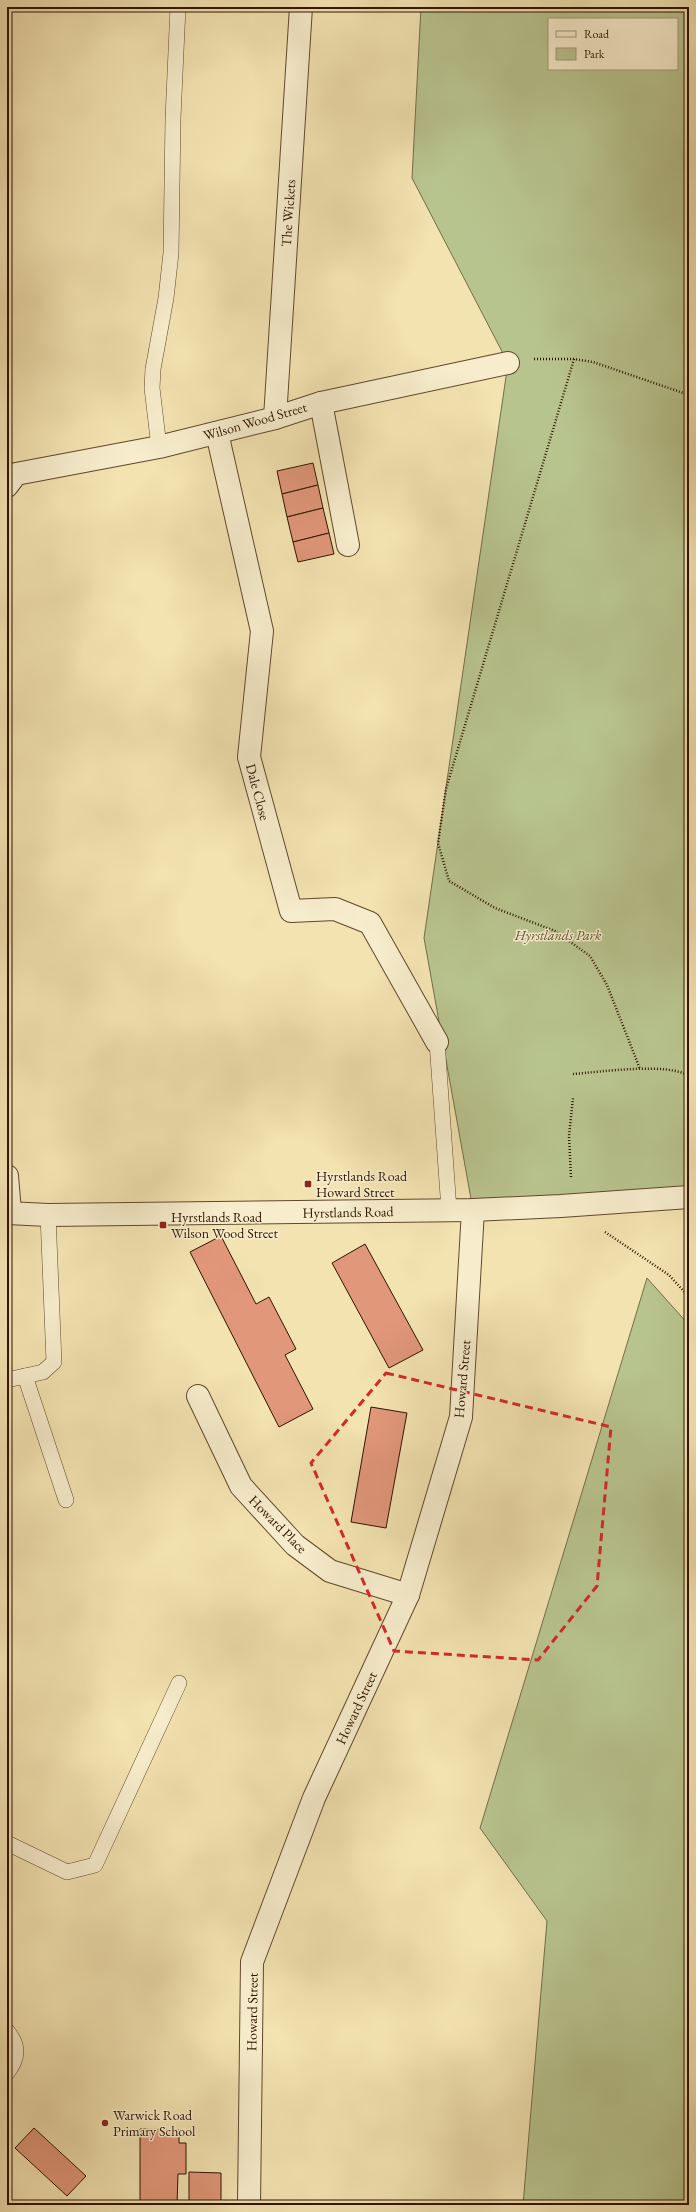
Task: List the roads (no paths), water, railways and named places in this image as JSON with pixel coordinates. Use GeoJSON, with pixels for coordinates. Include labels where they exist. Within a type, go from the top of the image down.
{"type":"FeatureCollection","features":[{"type":"Feature","properties":{"kind":"street","name":"The Wickets"},"geometry":{"type":"LineString","coordinates":[[275,418],[301,7]]}},
{"type":"Feature","properties":{"kind":"street","name":"Wilson Wood Street"},"geometry":{"type":"LineString","coordinates":[[7,486],[16,474],[159,447],[275,418],[321,403],[508,363]]}},
{"type":"Feature","properties":{"kind":"street"},"geometry":{"type":"LineString","coordinates":[[321,403],[348,545]]}},
{"type":"Feature","properties":{"kind":"street","name":"Dale Close"},"geometry":{"type":"LineString","coordinates":[[217,432],[262,631],[249,757],[291,911],[336,909],[370,923],[437,1042]]}},
{"type":"Feature","properties":{"kind":"street"},"geometry":{"type":"LineString","coordinates":[[7,1176],[8,1212]]}},
{"type":"Feature","properties":{"kind":"street","name":"Hyrstlands Road"},"geometry":{"type":"LineString","coordinates":[[8,1212],[48,1215],[473,1210],[573,1206],[689,1197]]}},
{"type":"Feature","properties":{"kind":"street","name":"Howard Street"},"geometry":{"type":"LineString","coordinates":[[250,2205],[252,1962],[314,1798],[408,1595],[460,1417],[473,1210]]}},
{"type":"Feature","properties":{"kind":"street","name":"Howard Place"},"geometry":{"type":"LineString","coordinates":[[198,1396],[241,1486],[295,1544],[330,1571],[408,1595]]}},
{"type":"Feature","properties":{"kind":"lane"},"geometry":{"type":"LineString","coordinates":[[159,447],[152,388],[153,369],[166,298],[171,253],[172,148],[178,7]]}},
{"type":"Feature","properties":{"kind":"lane"},"geometry":{"type":"LineString","coordinates":[[437,1042],[449,1210]]}},
{"type":"Feature","properties":{"kind":"lane"},"geometry":{"type":"LineString","coordinates":[[7,1380],[43,1372],[54,1362],[48,1215]]}},
{"type":"Feature","properties":{"kind":"lane"},"geometry":{"type":"LineString","coordinates":[[25,1376],[66,1500]]}},
{"type":"Feature","properties":{"kind":"lane"},"geometry":{"type":"LineString","coordinates":[[7,1843],[67,1872],[95,1865],[180,1682]]}},
{"type":"Feature","properties":{"kind":"lane"},"geometry":{"type":"LineString","coordinates":[[7,2030],[15,2042],[17,2054],[13,2066],[7,2073]]}},
{"type":"Feature","properties":{"kind":"place","name":"Hyrstlands Road Howard Street"},"geometry":{"type":"Point","coordinates":[308,1184]}},
{"type":"Feature","properties":{"kind":"place","name":"Hyrstlands Road Wilson Wood Street"},"geometry":{"type":"Point","coordinates":[163,1225]}},
{"type":"Feature","properties":{"kind":"place","name":"Warwick Road Primary School"},"geometry":{"type":"Point","coordinates":[105,2123]}},
{"type":"Feature","properties":{"kind":"park label","name":"Hyrstlands Park"},"geometry":{"type":"Point","coordinates":[558,935]}}]}
